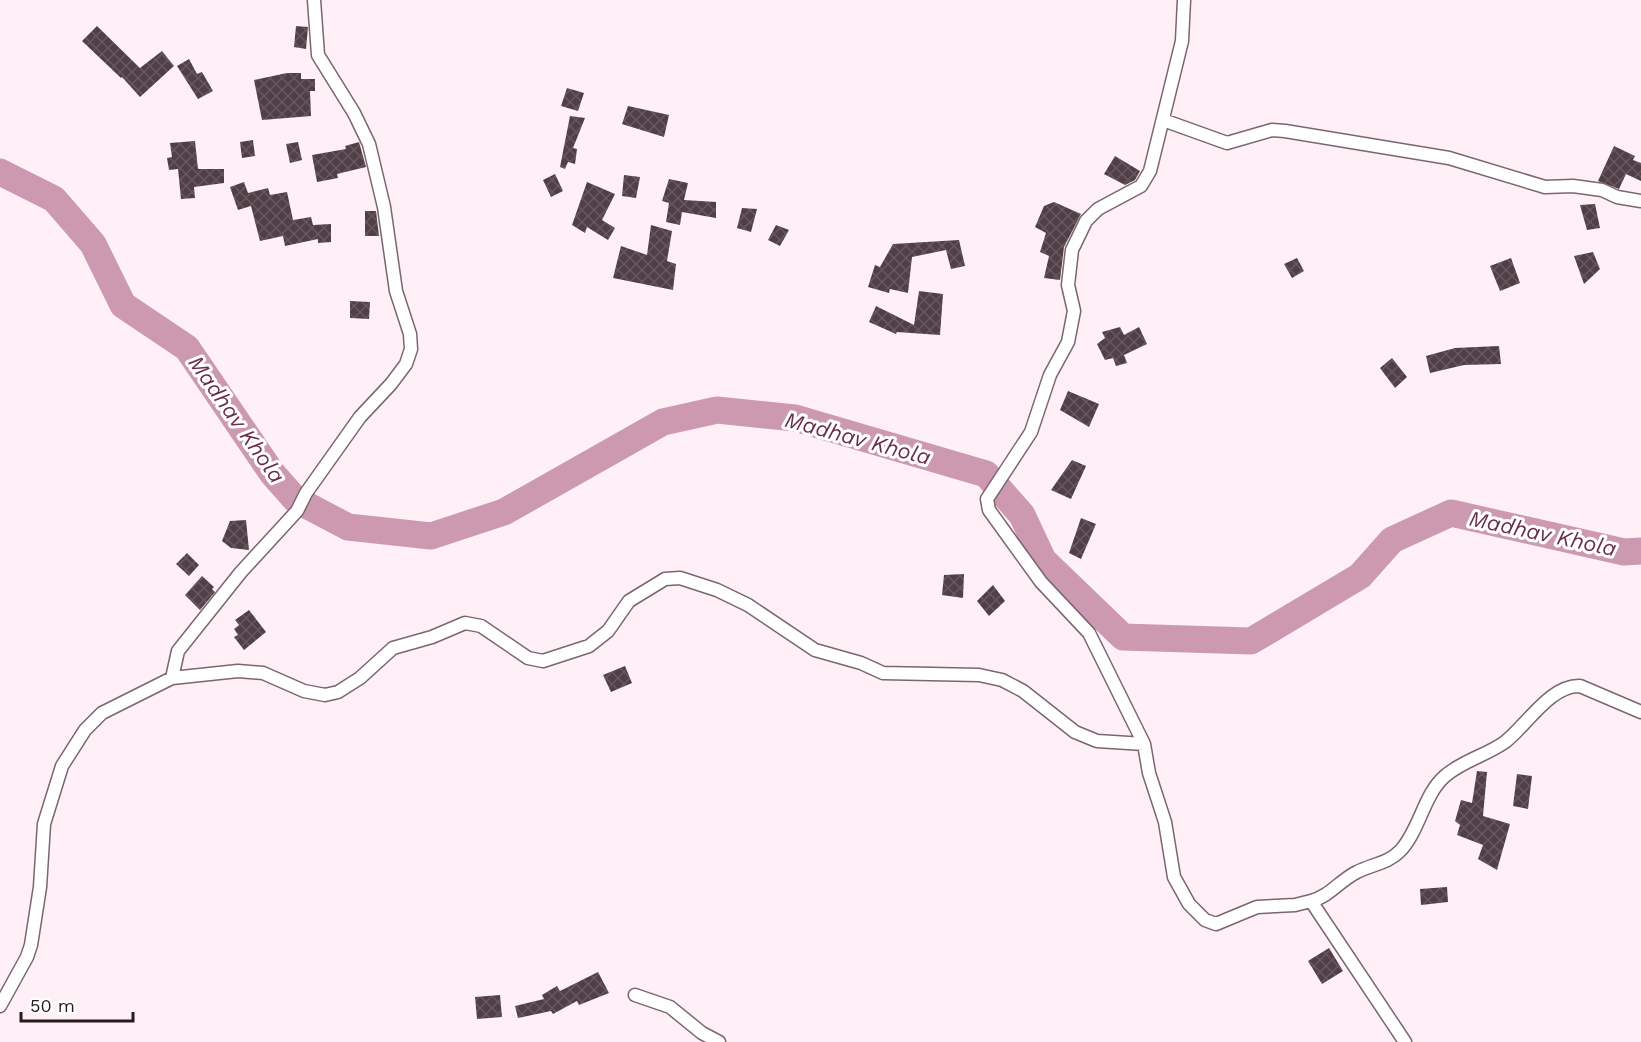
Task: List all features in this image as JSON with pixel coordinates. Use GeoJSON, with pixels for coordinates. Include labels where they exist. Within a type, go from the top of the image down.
{"type":"FeatureCollection","features":[{"type":"Feature","properties":{"kind":"street"},"geometry":{"type":"LineString","coordinates":[[172,678],[178,651],[241,572],[297,512],[306,493],[360,417],[392,384],[406,364],[411,350],[410,334],[396,291],[384,207],[369,144],[354,113],[318,55],[314,0]]}},
{"type":"Feature","properties":{"kind":"street"},"geometry":{"type":"LineString","coordinates":[[1184,0],[1182,41],[1150,171],[1141,186],[1098,209],[1086,222],[1071,250],[1068,285],[1074,311],[1068,342],[1050,375],[1031,432],[987,499],[989,510],[1041,582],[1089,633],[1144,744],[1149,773],[1165,822],[1174,877],[1189,904],[1205,920],[1216,924],[1257,907],[1295,905],[1325,897],[1357,872],[1381,865],[1401,850],[1437,785],[1446,775],[1505,741],[1550,699],[1571,686],[1580,686],[1641,712]]}},
{"type":"Feature","properties":{"kind":"street"},"geometry":{"type":"LineString","coordinates":[[1163,120],[1227,143],[1272,130],[1285,131],[1449,158],[1545,187],[1573,186],[1602,190],[1617,197],[1641,201]]}},
{"type":"Feature","properties":{"kind":"street"},"geometry":{"type":"LineString","coordinates":[[0,1006],[27,957],[31,945],[40,886],[44,824],[62,766],[85,730],[102,713],[172,678],[238,671],[262,673],[304,691],[325,694],[338,692],[360,678],[393,648],[432,637],[465,623],[481,626],[528,658],[543,661],[589,646],[608,630],[630,601],[665,579],[680,578],[717,590],[748,605],[815,650],[861,663],[883,673],[979,675],[1002,680],[1023,691],[1075,732],[1097,741],[1144,744]]}},
{"type":"Feature","properties":{"kind":"street"},"geometry":{"type":"LineString","coordinates":[[1311,901],[1405,1042]]}},
{"type":"Feature","properties":{"kind":"street"},"geometry":{"type":"LineString","coordinates":[[636,995],[670,1007],[702,1033],[719,1042]]}},
{"type":"Feature","properties":{"kind":"building"},"geometry":{"type":"Polygon","coordinates":[[[97,26],[140,68],[162,51],[174,66],[140,97],[122,77],[82,41],[97,26]]]}},
{"type":"Feature","properties":{"kind":"building"},"geometry":{"type":"Polygon","coordinates":[[[296,26],[308,27],[306,49],[294,47],[296,26]]]}},
{"type":"Feature","properties":{"kind":"building"},"geometry":{"type":"Polygon","coordinates":[[[189,59],[197,74],[202,72],[213,91],[198,99],[177,66],[189,59]]]}},
{"type":"Feature","properties":{"kind":"building"},"geometry":{"type":"Polygon","coordinates":[[[287,73],[301,73],[301,79],[315,79],[315,91],[310,91],[311,116],[262,120],[254,80],[287,73]]]}},
{"type":"Feature","properties":{"kind":"building"},"geometry":{"type":"Polygon","coordinates":[[[567,88],[584,93],[578,111],[561,106],[567,88]]]}},
{"type":"Feature","properties":{"kind":"building"},"geometry":{"type":"Polygon","coordinates":[[[628,106],[669,115],[664,137],[622,124],[628,106]]]}},
{"type":"Feature","properties":{"kind":"building"},"geometry":{"type":"Polygon","coordinates":[[[570,116],[585,118],[573,148],[577,149],[575,164],[568,162],[565,169],[560,167],[570,116]]]}},
{"type":"Feature","properties":{"kind":"building"},"geometry":{"type":"Polygon","coordinates":[[[253,140],[255,156],[242,158],[240,142],[253,140]]]}},
{"type":"Feature","properties":{"kind":"building"},"geometry":{"type":"Polygon","coordinates":[[[195,141],[198,169],[224,169],[224,183],[194,187],[195,198],[181,199],[178,169],[169,170],[167,158],[172,157],[170,143],[195,141]]]}},
{"type":"Feature","properties":{"kind":"building"},"geometry":{"type":"Polygon","coordinates":[[[298,142],[302,160],[290,163],[286,144],[298,142]]]}},
{"type":"Feature","properties":{"kind":"building"},"geometry":{"type":"Polygon","coordinates":[[[359,142],[366,167],[337,174],[338,178],[317,182],[312,155],[346,149],[345,146],[359,142]]]}},
{"type":"Feature","properties":{"kind":"building"},"geometry":{"type":"Polygon","coordinates":[[[1614,146],[1635,156],[1633,160],[1641,163],[1641,181],[1626,174],[1619,189],[1598,181],[1614,146]]]}},
{"type":"Feature","properties":{"kind":"building"},"geometry":{"type":"Polygon","coordinates":[[[1115,156],[1140,171],[1135,180],[1125,185],[1104,174],[1115,156]]]}},
{"type":"Feature","properties":{"kind":"building"},"geometry":{"type":"Polygon","coordinates":[[[555,174],[563,191],[551,197],[543,180],[555,174]]]}},
{"type":"Feature","properties":{"kind":"building"},"geometry":{"type":"Polygon","coordinates":[[[624,175],[640,177],[636,198],[622,196],[624,175]]]}},
{"type":"Feature","properties":{"kind":"building"},"geometry":{"type":"Polygon","coordinates":[[[669,179],[688,183],[684,200],[716,202],[716,218],[682,212],[680,225],[666,222],[669,203],[662,201],[669,179]]]}},
{"type":"Feature","properties":{"kind":"building"},"geometry":{"type":"Polygon","coordinates":[[[244,182],[248,193],[268,188],[270,195],[287,192],[293,220],[311,217],[313,225],[331,224],[331,242],[318,243],[318,239],[285,246],[283,236],[260,241],[251,206],[238,210],[230,187],[244,182]]]}},
{"type":"Feature","properties":{"kind":"building"},"geometry":{"type":"Polygon","coordinates":[[[587,182],[615,194],[602,220],[615,228],[608,240],[587,227],[585,233],[572,225],[587,182]]]}},
{"type":"Feature","properties":{"kind":"building"},"geometry":{"type":"Polygon","coordinates":[[[1054,202],[1081,214],[1064,247],[1060,280],[1044,278],[1049,256],[1040,252],[1046,233],[1035,227],[1044,206],[1054,202]]]}},
{"type":"Feature","properties":{"kind":"building"},"geometry":{"type":"Polygon","coordinates":[[[1595,204],[1600,228],[1587,230],[1580,205],[1595,204]]]}},
{"type":"Feature","properties":{"kind":"building"},"geometry":{"type":"Polygon","coordinates":[[[742,208],[757,209],[751,232],[737,228],[742,208]]]}},
{"type":"Feature","properties":{"kind":"building"},"geometry":{"type":"Polygon","coordinates":[[[365,211],[376,211],[379,236],[365,236],[365,211]]]}},
{"type":"Feature","properties":{"kind":"building"},"geometry":{"type":"Polygon","coordinates":[[[651,225],[672,231],[667,261],[676,264],[673,290],[613,278],[621,246],[647,255],[651,225]]]}},
{"type":"Feature","properties":{"kind":"building"},"geometry":{"type":"Polygon","coordinates":[[[776,225],[789,230],[780,246],[768,240],[776,225]]]}},
{"type":"Feature","properties":{"kind":"building"},"geometry":{"type":"Polygon","coordinates":[[[959,240],[965,266],[951,269],[946,250],[912,257],[908,293],[890,289],[889,293],[868,287],[875,265],[880,267],[893,244],[959,240]]]}},
{"type":"Feature","properties":{"kind":"building"},"geometry":{"type":"Polygon","coordinates":[[[1593,252],[1600,269],[1584,284],[1574,256],[1593,252]]]}},
{"type":"Feature","properties":{"kind":"building"},"geometry":{"type":"Polygon","coordinates":[[[1297,258],[1304,271],[1292,278],[1284,264],[1297,258]]]}},
{"type":"Feature","properties":{"kind":"building"},"geometry":{"type":"Polygon","coordinates":[[[1511,258],[1520,283],[1500,291],[1490,266],[1511,258]]]}},
{"type":"Feature","properties":{"kind":"building"},"geometry":{"type":"Polygon","coordinates":[[[919,291],[943,294],[940,335],[897,332],[896,334],[869,322],[876,306],[914,325],[919,291]]]}},
{"type":"Feature","properties":{"kind":"building"},"geometry":{"type":"Polygon","coordinates":[[[350,301],[370,302],[369,319],[350,318],[350,301]]]}},
{"type":"Feature","properties":{"kind":"building"},"geometry":{"type":"Polygon","coordinates":[[[1120,327],[1124,335],[1139,327],[1147,344],[1124,355],[1127,363],[1116,366],[1113,358],[1105,360],[1097,344],[1105,338],[1102,332],[1120,327]]]}},
{"type":"Feature","properties":{"kind":"building"},"geometry":{"type":"Polygon","coordinates":[[[1499,346],[1501,364],[1464,365],[1430,373],[1426,356],[1455,348],[1499,346]]]}},
{"type":"Feature","properties":{"kind":"building"},"geometry":{"type":"Polygon","coordinates":[[[1392,358],[1407,377],[1395,388],[1380,368],[1392,358]]]}},
{"type":"Feature","properties":{"kind":"building"},"geometry":{"type":"Polygon","coordinates":[[[1068,391],[1099,404],[1089,427],[1060,410],[1068,391]]]}},
{"type":"Feature","properties":{"kind":"building"},"geometry":{"type":"Polygon","coordinates":[[[1072,460],[1086,466],[1071,499],[1051,490],[1072,460]]]}},
{"type":"Feature","properties":{"kind":"building"},"geometry":{"type":"Polygon","coordinates":[[[1081,518],[1096,524],[1081,559],[1069,553],[1081,518]]]}},
{"type":"Feature","properties":{"kind":"building"},"geometry":{"type":"Polygon","coordinates":[[[246,520],[249,550],[231,548],[222,541],[230,521],[246,520]]]}},
{"type":"Feature","properties":{"kind":"building"},"geometry":{"type":"Polygon","coordinates":[[[187,553],[199,565],[189,576],[176,564],[187,553]]]}},
{"type":"Feature","properties":{"kind":"building"},"geometry":{"type":"Polygon","coordinates":[[[964,574],[963,598],[942,595],[944,575],[964,574]]]}},
{"type":"Feature","properties":{"kind":"building"},"geometry":{"type":"Polygon","coordinates":[[[202,576],[214,587],[212,589],[215,592],[200,610],[185,595],[202,576]]]}},
{"type":"Feature","properties":{"kind":"building"},"geometry":{"type":"Polygon","coordinates":[[[993,585],[1005,601],[989,616],[977,601],[993,585]]]}},
{"type":"Feature","properties":{"kind":"building"},"geometry":{"type":"Polygon","coordinates":[[[249,610],[266,632],[244,650],[234,637],[238,635],[234,629],[239,625],[235,620],[249,610]]]}},
{"type":"Feature","properties":{"kind":"building"},"geometry":{"type":"Polygon","coordinates":[[[625,666],[632,683],[611,692],[603,675],[625,666]]]}},
{"type":"Feature","properties":{"kind":"building"},"geometry":{"type":"Polygon","coordinates":[[[1477,771],[1487,772],[1483,816],[1510,824],[1497,870],[1478,859],[1483,845],[1457,835],[1460,825],[1455,821],[1461,800],[1472,803],[1477,771]]]}},
{"type":"Feature","properties":{"kind":"building"},"geometry":{"type":"Polygon","coordinates":[[[1517,774],[1532,776],[1528,809],[1513,806],[1517,774]]]}},
{"type":"Feature","properties":{"kind":"building"},"geometry":{"type":"Polygon","coordinates":[[[1447,887],[1448,902],[1421,905],[1420,889],[1447,887]]]}},
{"type":"Feature","properties":{"kind":"building"},"geometry":{"type":"Polygon","coordinates":[[[1329,948],[1343,971],[1322,984],[1308,961],[1329,948]]]}},
{"type":"Feature","properties":{"kind":"building"},"geometry":{"type":"Polygon","coordinates":[[[598,972],[609,993],[579,1005],[577,1001],[553,1014],[551,1011],[518,1018],[515,1006],[544,999],[542,995],[557,986],[560,991],[598,972]]]}},
{"type":"Feature","properties":{"kind":"building"},"geometry":{"type":"Polygon","coordinates":[[[500,995],[502,1017],[477,1019],[475,997],[500,995]]]}},
{"type":"Feature","properties":{"kind":"waterway","name":"Madhav Khola"},"geometry":{"type":"LineString","coordinates":[[0,172],[54,199],[93,244],[123,305],[187,348],[272,473],[295,499],[348,527],[431,536],[504,512],[663,422],[717,410],[795,418],[986,474],[1022,515],[1043,560],[1123,637],[1251,641],[1360,576],[1392,540],[1451,513],[1624,552],[1641,551]]}}]}
